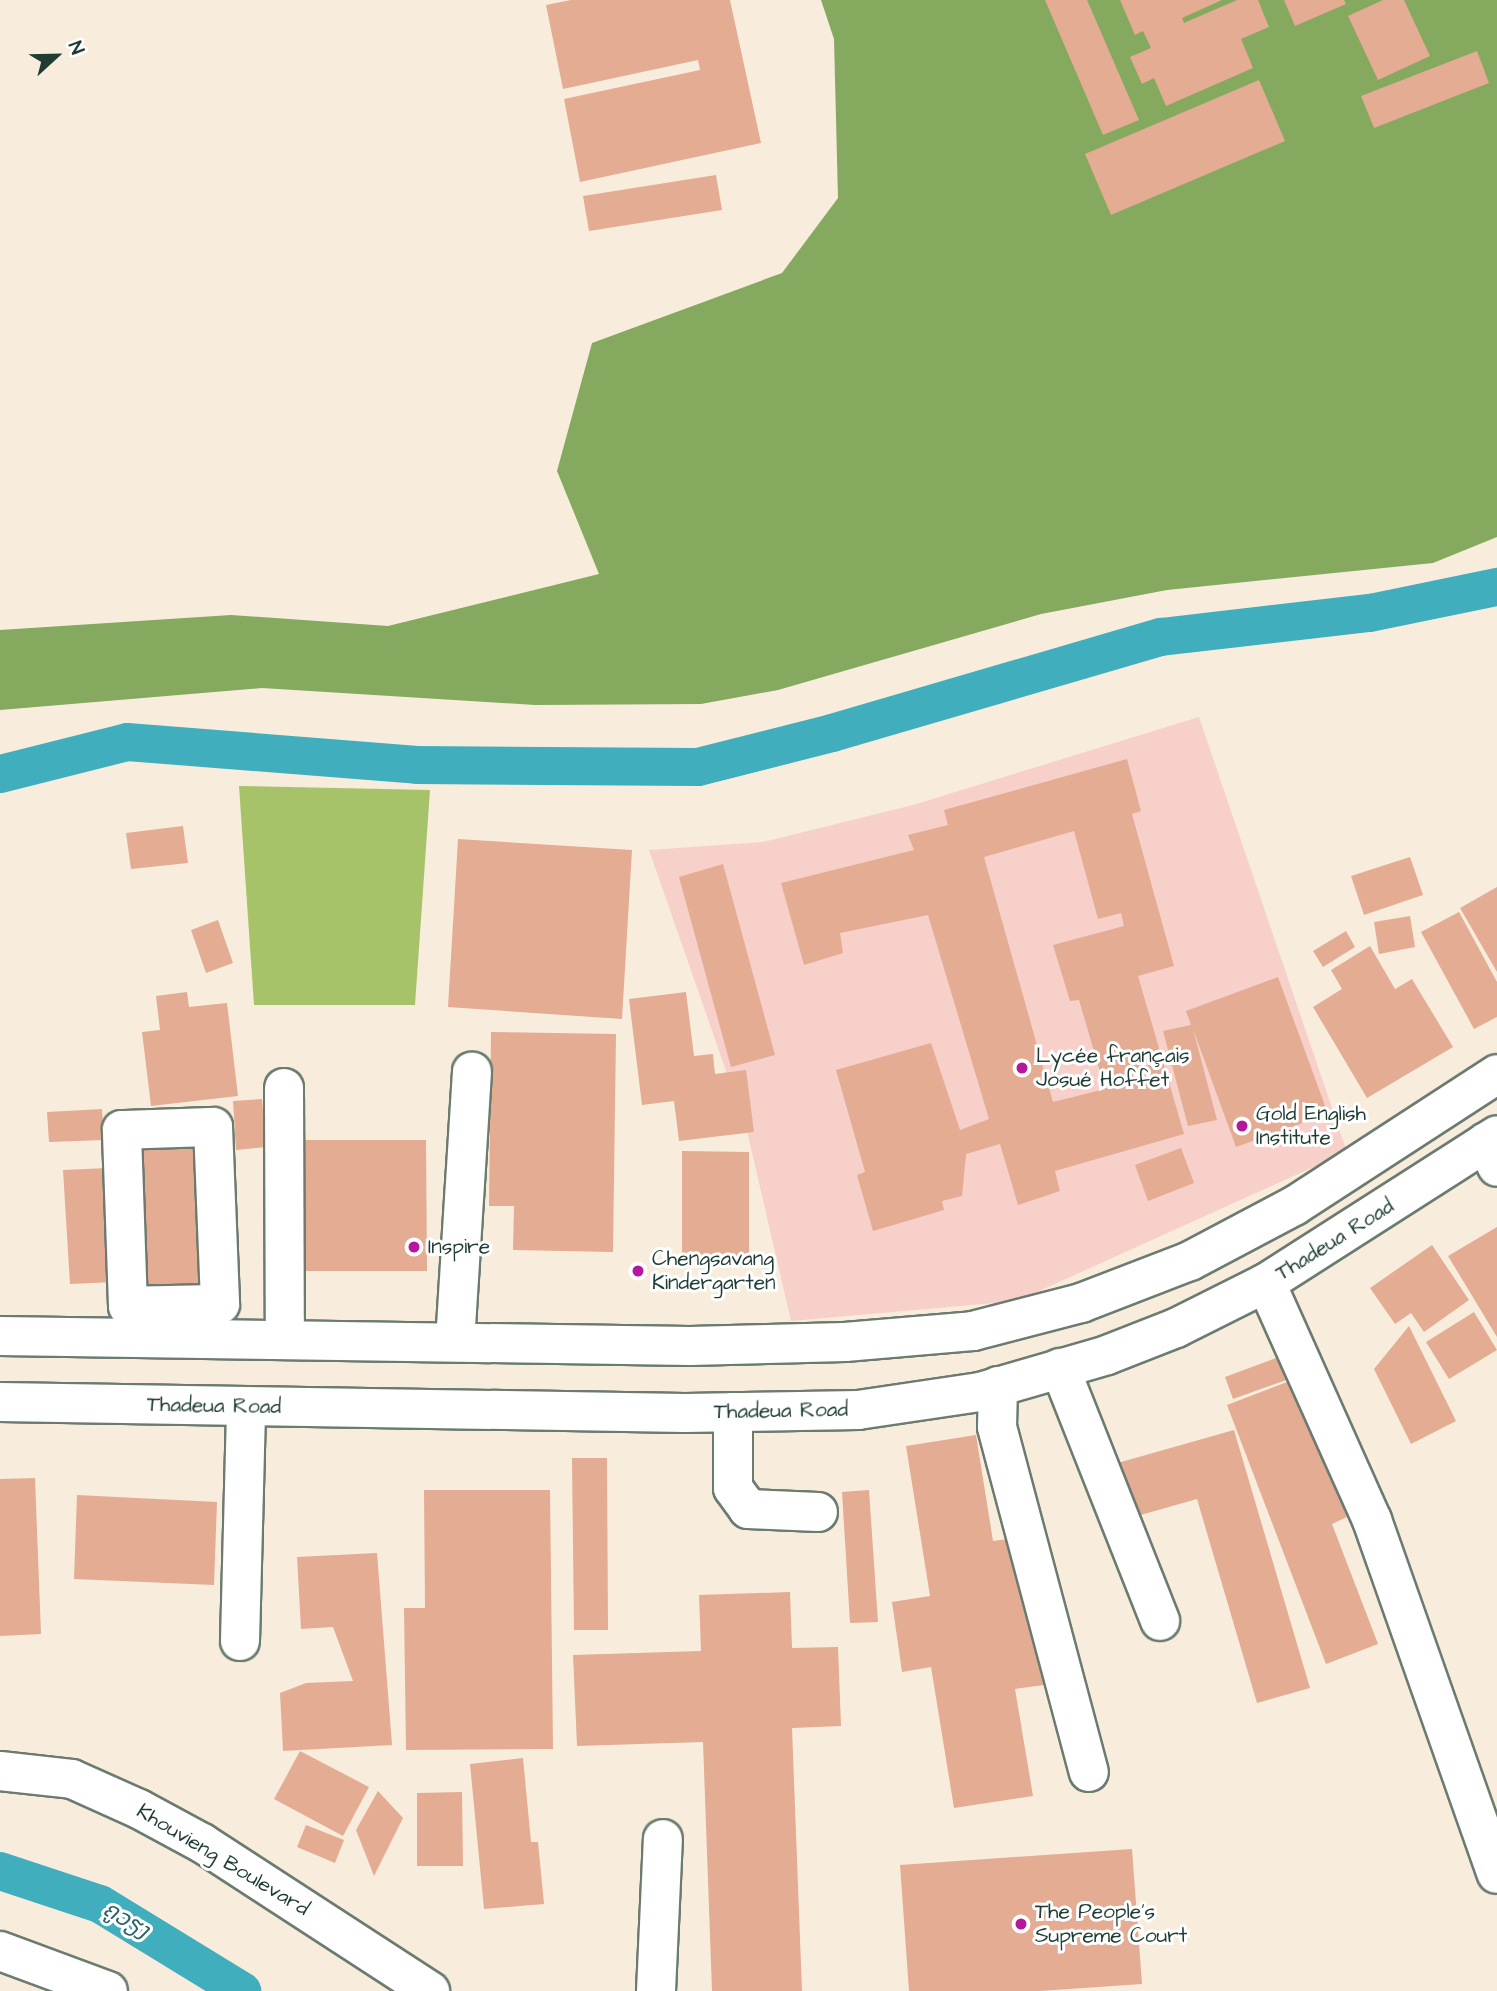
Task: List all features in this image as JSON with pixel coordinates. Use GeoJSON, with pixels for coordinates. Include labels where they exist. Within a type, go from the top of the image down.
{"type":"FeatureCollection","features":[{"type":"Feature","properties":{"kind":"main road"},"geometry":{"type":"LineString","coordinates":[[455,1342],[472,1072]]}},
{"type":"Feature","properties":{"kind":"main road"},"geometry":{"type":"LineString","coordinates":[[0,1336],[690,1346],[845,1342],[973,1331],[1081,1303],[1190,1261],[1294,1206],[1497,1074]]}},
{"type":"Feature","properties":{"kind":"main road"},"geometry":{"type":"LineString","coordinates":[[285,1088],[285,1339]]}},
{"type":"Feature","properties":{"kind":"main road"},"geometry":{"type":"LineString","coordinates":[[100,1336],[128,1306],[122,1130],[213,1127],[220,1304],[242,1338]]}},
{"type":"Feature","properties":{"kind":"main road","name":"Thadeua Road"},"geometry":{"type":"LineString","coordinates":[[0,1402],[733,1412],[858,1410],[998,1386],[1176,1328],[1266,1283],[1493,1148]]}},
{"type":"Feature","properties":{"kind":"main road"},"geometry":{"type":"LineString","coordinates":[[1266,1283],[1372,1520],[1497,1874]]}},
{"type":"Feature","properties":{"kind":"main road"},"geometry":{"type":"LineString","coordinates":[[128,1306],[220,1304]]}},
{"type":"Feature","properties":{"kind":"main road"},"geometry":{"type":"LineString","coordinates":[[1060,1368],[1160,1621]]}},
{"type":"Feature","properties":{"kind":"main road"},"geometry":{"type":"LineString","coordinates":[[998,1386],[997,1426],[1089,1772]]}},
{"type":"Feature","properties":{"kind":"main road"},"geometry":{"type":"LineString","coordinates":[[240,1641],[246,1406]]}},
{"type":"Feature","properties":{"kind":"main road"},"geometry":{"type":"LineString","coordinates":[[733,1412],[733,1488],[748,1509],[818,1513]]}},
{"type":"Feature","properties":{"kind":"main road","name":"Khouvieng Boulevard"},"geometry":{"type":"LineString","coordinates":[[0,1771],[72,1779],[139,1809],[202,1843],[430,1991]]}},
{"type":"Feature","properties":{"kind":"main road"},"geometry":{"type":"LineString","coordinates":[[656,1991],[663,1839]]}},
{"type":"Feature","properties":{"kind":"main road"},"geometry":{"type":"LineString","coordinates":[[0,1951],[108,1991]]}},
{"type":"Feature","properties":{"kind":"shaded area","name":"Lycée français Josué Hoffet"},"geometry":{"type":"Polygon","coordinates":[[[1199,717],[1347,1152],[1017,1301],[791,1321],[747,1131],[649,850],[763,842],[913,805],[1199,717]]]}},
{"type":"Feature","properties":{"kind":"green space"},"geometry":{"type":"Polygon","coordinates":[[[821,0],[1497,0],[1497,537],[1433,563],[1167,590],[1041,614],[778,690],[701,704],[535,705],[262,688],[0,710],[0,630],[231,615],[388,626],[599,574],[557,471],[592,343],[782,273],[838,198],[834,39],[821,0]]]}},
{"type":"Feature","properties":{"kind":"green space"},"geometry":{"type":"Polygon","coordinates":[[[239,786],[430,790],[415,1005],[254,1005],[239,786]]]}},
{"type":"Feature","properties":{"kind":"building"},"geometry":{"type":"Polygon","coordinates":[[[571,0],[730,0],[761,143],[580,182],[564,99],[700,70],[698,60],[563,89],[546,5],[571,0]]]}},
{"type":"Feature","properties":{"kind":"building"},"geometry":{"type":"Polygon","coordinates":[[[1045,0],[1087,0],[1139,120],[1103,135],[1045,0]]]}},
{"type":"Feature","properties":{"kind":"building"},"geometry":{"type":"Polygon","coordinates":[[[1120,0],[1222,0],[1182,18],[1184,23],[1237,0],[1258,0],[1269,27],[1241,39],[1253,68],[1166,106],[1154,78],[1142,84],[1130,57],[1151,48],[1143,31],[1135,35],[1120,0]]]}},
{"type":"Feature","properties":{"kind":"building"},"geometry":{"type":"Polygon","coordinates":[[[1284,0],[1344,0],[1346,4],[1295,26],[1284,0]]]}},
{"type":"Feature","properties":{"kind":"building"},"geometry":{"type":"Polygon","coordinates":[[[1383,0],[1404,0],[1430,56],[1378,80],[1348,16],[1383,0]]]}},
{"type":"Feature","properties":{"kind":"building"},"geometry":{"type":"Polygon","coordinates":[[[1477,51],[1489,83],[1374,128],[1361,96],[1477,51]]]}},
{"type":"Feature","properties":{"kind":"building"},"geometry":{"type":"Polygon","coordinates":[[[1259,80],[1285,141],[1111,215],[1085,154],[1259,80]]]}},
{"type":"Feature","properties":{"kind":"building"},"geometry":{"type":"Polygon","coordinates":[[[716,175],[722,210],[589,231],[583,196],[716,175]]]}},
{"type":"Feature","properties":{"kind":"building"},"geometry":{"type":"Polygon","coordinates":[[[1127,759],[1141,811],[1132,814],[1174,966],[1138,976],[1184,1134],[1055,1171],[1060,1191],[1018,1205],[1000,1144],[966,1154],[962,1196],[942,1201],[944,1210],[873,1231],[857,1175],[865,1172],[836,1070],[931,1043],[960,1130],[989,1119],[928,915],[840,933],[843,953],[804,965],[781,883],[914,850],[908,835],[948,825],[944,810],[1127,759]],[[1074,831],[984,857],[1053,1102],[1105,1089],[1079,1000],[1070,1001],[1053,945],[1124,926],[1121,913],[1098,919],[1074,831]]]}},
{"type":"Feature","properties":{"kind":"building"},"geometry":{"type":"Polygon","coordinates":[[[183,826],[188,863],[131,869],[126,833],[183,826]]]}},
{"type":"Feature","properties":{"kind":"building"},"geometry":{"type":"Polygon","coordinates":[[[458,839],[632,850],[622,1019],[448,1007],[458,839]]]}},
{"type":"Feature","properties":{"kind":"building"},"geometry":{"type":"Polygon","coordinates":[[[1410,857],[1423,895],[1364,915],[1351,876],[1410,857]]]}},
{"type":"Feature","properties":{"kind":"building"},"geometry":{"type":"Polygon","coordinates":[[[723,864],[775,1055],[731,1067],[679,877],[723,864]]]}},
{"type":"Feature","properties":{"kind":"building"},"geometry":{"type":"Polygon","coordinates":[[[1497,887],[1497,972],[1460,908],[1497,887]]]}},
{"type":"Feature","properties":{"kind":"building"},"geometry":{"type":"Polygon","coordinates":[[[1459,912],[1497,982],[1497,1017],[1474,1029],[1421,932],[1459,912]]]}},
{"type":"Feature","properties":{"kind":"building"},"geometry":{"type":"Polygon","coordinates":[[[1410,916],[1415,947],[1379,954],[1374,922],[1410,916]]]}},
{"type":"Feature","properties":{"kind":"building"},"geometry":{"type":"Polygon","coordinates":[[[218,920],[233,963],[206,973],[191,930],[218,920]]]}},
{"type":"Feature","properties":{"kind":"building"},"geometry":{"type":"Polygon","coordinates":[[[1346,931],[1355,947],[1323,967],[1313,951],[1346,931]]]}},
{"type":"Feature","properties":{"kind":"building"},"geometry":{"type":"Polygon","coordinates":[[[1370,946],[1395,989],[1412,979],[1453,1047],[1367,1098],[1313,1007],[1342,989],[1331,970],[1370,946]]]}},
{"type":"Feature","properties":{"kind":"building"},"geometry":{"type":"Polygon","coordinates":[[[1278,977],[1328,1114],[1236,1147],[1193,1029],[1217,1120],[1188,1126],[1163,1031],[1191,1025],[1186,1011],[1278,977]]]}},
{"type":"Feature","properties":{"kind":"building"},"geometry":{"type":"Polygon","coordinates":[[[187,992],[189,1007],[227,1003],[238,1096],[151,1106],[142,1032],[160,1030],[156,996],[187,992]]]}},
{"type":"Feature","properties":{"kind":"building"},"geometry":{"type":"Polygon","coordinates":[[[686,992],[694,1056],[713,1054],[715,1074],[746,1070],[754,1132],[679,1141],[674,1101],[642,1105],[629,999],[686,992]]]}},
{"type":"Feature","properties":{"kind":"building"},"geometry":{"type":"Polygon","coordinates":[[[491,1032],[616,1034],[613,1252],[513,1250],[514,1206],[489,1206],[491,1032]]]}},
{"type":"Feature","properties":{"kind":"building"},"geometry":{"type":"Polygon","coordinates":[[[262,1099],[266,1147],[236,1150],[233,1101],[262,1099]]]}},
{"type":"Feature","properties":{"kind":"building"},"geometry":{"type":"Polygon","coordinates":[[[102,1109],[104,1140],[49,1142],[47,1112],[102,1109]]]}},
{"type":"Feature","properties":{"kind":"building"},"geometry":{"type":"Polygon","coordinates":[[[291,1140],[426,1140],[427,1271],[292,1271],[291,1140]]]}},
{"type":"Feature","properties":{"kind":"building"},"geometry":{"type":"Polygon","coordinates":[[[196,1145],[201,1287],[145,1288],[140,1147],[196,1145]]]}},
{"type":"Feature","properties":{"kind":"building"},"geometry":{"type":"Polygon","coordinates":[[[1181,1148],[1194,1183],[1148,1201],[1135,1165],[1181,1148]]]}},
{"type":"Feature","properties":{"kind":"building"},"geometry":{"type":"Polygon","coordinates":[[[682,1151],[749,1152],[749,1266],[682,1265],[682,1151]]]}},
{"type":"Feature","properties":{"kind":"building"},"geometry":{"type":"Polygon","coordinates":[[[108,1168],[115,1282],[70,1284],[63,1170],[108,1168]]]}},
{"type":"Feature","properties":{"kind":"building"},"geometry":{"type":"Polygon","coordinates":[[[1497,1227],[1497,1337],[1448,1256],[1497,1227]]]}},
{"type":"Feature","properties":{"kind":"building"},"geometry":{"type":"Polygon","coordinates":[[[1432,1245],[1469,1300],[1424,1332],[1411,1313],[1395,1324],[1370,1288],[1432,1245]]]}},
{"type":"Feature","properties":{"kind":"building"},"geometry":{"type":"Polygon","coordinates":[[[1474,1312],[1497,1350],[1449,1379],[1426,1342],[1474,1312]]]}},
{"type":"Feature","properties":{"kind":"building"},"geometry":{"type":"Polygon","coordinates":[[[1409,1326],[1456,1421],[1411,1444],[1374,1369],[1409,1326]]]}},
{"type":"Feature","properties":{"kind":"building"},"geometry":{"type":"Polygon","coordinates":[[[1281,1356],[1289,1379],[1233,1399],[1225,1377],[1281,1356]]]}},
{"type":"Feature","properties":{"kind":"building"},"geometry":{"type":"Polygon","coordinates":[[[1295,1379],[1347,1517],[1332,1524],[1378,1644],[1326,1664],[1227,1405],[1295,1379]]]}},
{"type":"Feature","properties":{"kind":"building"},"geometry":{"type":"Polygon","coordinates":[[[1234,1430],[1310,1688],[1257,1703],[1197,1499],[1123,1520],[1107,1466],[1234,1430]]]}},
{"type":"Feature","properties":{"kind":"building"},"geometry":{"type":"Polygon","coordinates":[[[976,1435],[993,1541],[1021,1537],[1044,1685],[1015,1689],[1033,1796],[954,1808],[931,1667],[902,1672],[892,1602],[930,1596],[906,1446],[976,1435]]]}},
{"type":"Feature","properties":{"kind":"building"},"geometry":{"type":"Polygon","coordinates":[[[572,1458],[607,1458],[608,1630],[574,1630],[572,1458]]]}},
{"type":"Feature","properties":{"kind":"building"},"geometry":{"type":"Polygon","coordinates":[[[35,1478],[41,1634],[0,1636],[0,1479],[35,1478]]]}},
{"type":"Feature","properties":{"kind":"building"},"geometry":{"type":"Polygon","coordinates":[[[424,1490],[550,1490],[553,1749],[406,1750],[404,1608],[425,1608],[424,1490]]]}},
{"type":"Feature","properties":{"kind":"building"},"geometry":{"type":"Polygon","coordinates":[[[869,1490],[878,1622],[850,1623],[842,1492],[869,1490]]]}},
{"type":"Feature","properties":{"kind":"building"},"geometry":{"type":"Polygon","coordinates":[[[77,1495],[217,1502],[214,1585],[74,1579],[77,1495]]]}},
{"type":"Feature","properties":{"kind":"building"},"geometry":{"type":"Polygon","coordinates":[[[377,1553],[392,1745],[283,1751],[280,1693],[306,1683],[353,1681],[333,1627],[301,1629],[297,1557],[377,1553]]]}},
{"type":"Feature","properties":{"kind":"building"},"geometry":{"type":"Polygon","coordinates":[[[790,1592],[792,1648],[838,1647],[841,1726],[792,1728],[802,1991],[712,1991],[703,1742],[577,1746],[573,1655],[701,1651],[699,1595],[790,1592]]]}},
{"type":"Feature","properties":{"kind":"building"},"geometry":{"type":"Polygon","coordinates":[[[300,1751],[369,1787],[343,1836],[274,1799],[300,1751]]]}},
{"type":"Feature","properties":{"kind":"building"},"geometry":{"type":"Polygon","coordinates":[[[523,1758],[531,1842],[538,1842],[544,1904],[484,1909],[470,1764],[523,1758]]]}},
{"type":"Feature","properties":{"kind":"building"},"geometry":{"type":"Polygon","coordinates":[[[378,1791],[403,1818],[374,1876],[356,1830],[378,1791]]]}},
{"type":"Feature","properties":{"kind":"building"},"geometry":{"type":"Polygon","coordinates":[[[462,1792],[463,1866],[417,1866],[417,1793],[462,1792]]]}},
{"type":"Feature","properties":{"kind":"building"},"geometry":{"type":"Polygon","coordinates":[[[306,1825],[344,1840],[335,1863],[297,1847],[306,1825]]]}},
{"type":"Feature","properties":{"kind":"building","name":"The People's Supreme Court"},"geometry":{"type":"Polygon","coordinates":[[[1132,1849],[1142,1984],[1040,1991],[909,1991],[900,1865],[1132,1849]]]}},
{"type":"Feature","properties":{"kind":"waterway"},"geometry":{"type":"LineString","coordinates":[[0,774],[127,742],[417,765],[698,767],[832,733],[1161,637],[1370,613],[1497,587]]}},
{"type":"Feature","properties":{"kind":"waterway","name":"ຄູວຽງ"},"geometry":{"type":"LineString","coordinates":[[0,1871],[100,1904],[242,1991]]}},
{"type":"Feature","properties":{"kind":"place","name":"Lycée français Josué Hoffet"},"geometry":{"type":"Point","coordinates":[1022,1068]}},
{"type":"Feature","properties":{"kind":"place","name":"Gold English Institute"},"geometry":{"type":"Point","coordinates":[1242,1126]}},
{"type":"Feature","properties":{"kind":"place","name":"Inspire"},"geometry":{"type":"Point","coordinates":[414,1247]}},
{"type":"Feature","properties":{"kind":"place","name":"Chengsavang Kindergarten"},"geometry":{"type":"Point","coordinates":[638,1271]}},
{"type":"Feature","properties":{"kind":"place","name":"The People's Supreme Court"},"geometry":{"type":"Point","coordinates":[1021,1924]}}]}
